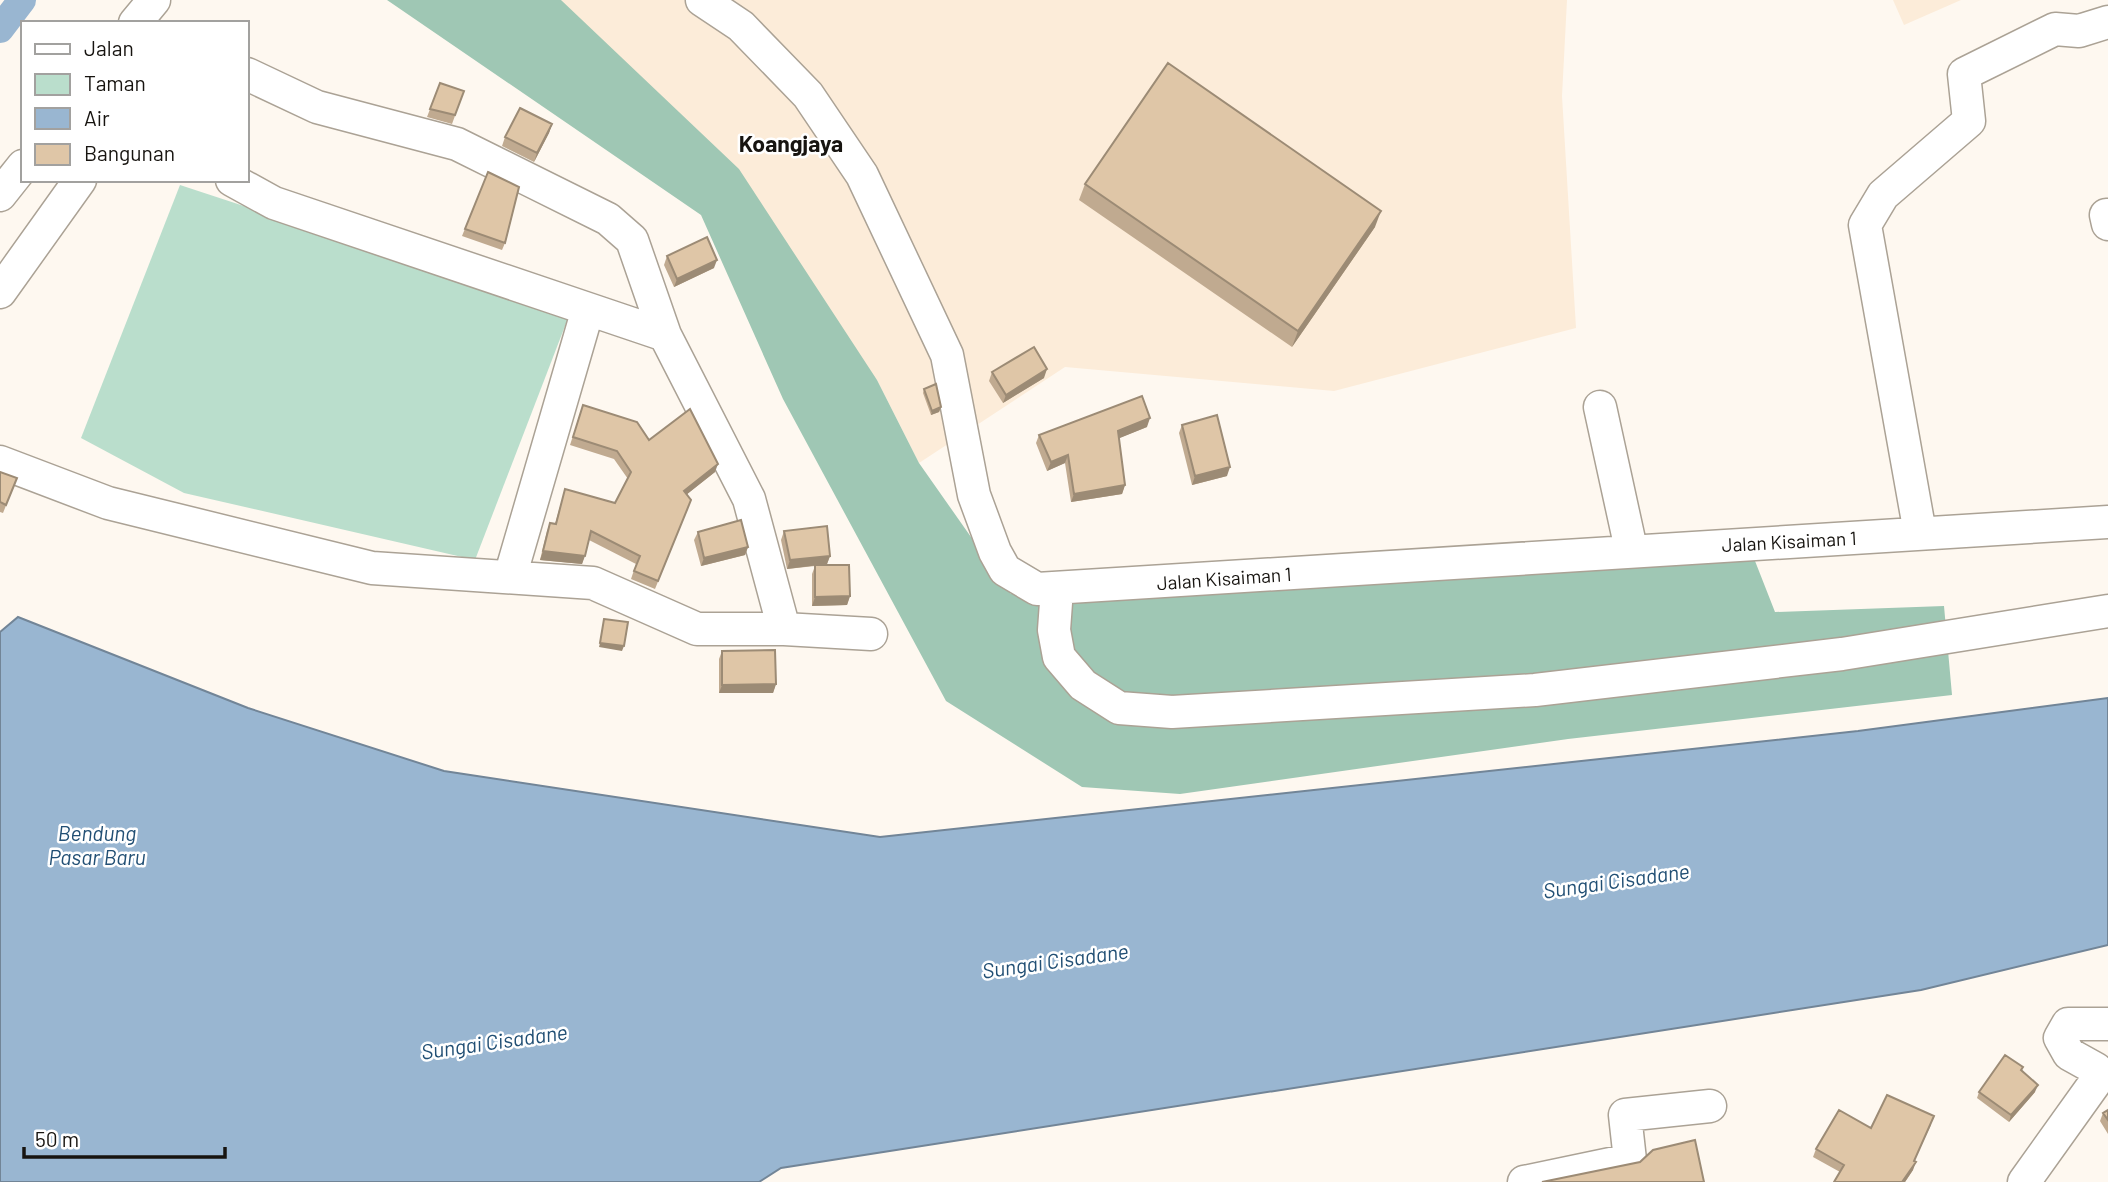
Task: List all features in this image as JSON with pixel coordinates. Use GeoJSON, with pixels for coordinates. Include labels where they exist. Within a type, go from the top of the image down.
{"type":"FeatureCollection","features":[{"type":"Feature","properties":{"kind":"street","name":"Jalan Kisaiman 1"},"geometry":{"type":"LineString","coordinates":[[702,0],[741,26],[808,95],[862,175],[947,355],[974,495],[995,552],[1005,570],[1037,589],[1631,549],[2108,522]]}},
{"type":"Feature","properties":{"kind":"street"},"geometry":{"type":"LineString","coordinates":[[1920,533],[1865,226],[1883,195],[1969,121],[1964,74],[2055,29],[2079,31],[2108,22]]}},
{"type":"Feature","properties":{"kind":"street"},"geometry":{"type":"LineString","coordinates":[[248,74],[317,107],[457,144],[608,219],[632,240],[665,335],[749,499],[784,629]]}},
{"type":"Feature","properties":{"kind":"street"},"geometry":{"type":"LineString","coordinates":[[0,195],[21,169]]}},
{"type":"Feature","properties":{"kind":"street"},"geometry":{"type":"LineString","coordinates":[[0,292],[79,182]]}},
{"type":"Feature","properties":{"kind":"street"},"geometry":{"type":"LineString","coordinates":[[236,182],[274,202],[665,335]]}},
{"type":"Feature","properties":{"kind":"street"},"geometry":{"type":"LineString","coordinates":[[510,577],[588,309]]}},
{"type":"Feature","properties":{"kind":"street"},"geometry":{"type":"LineString","coordinates":[[1600,407],[1631,549]]}},
{"type":"Feature","properties":{"kind":"street"},"geometry":{"type":"LineString","coordinates":[[0,462],[108,503],[372,568],[593,583],[697,629],[784,629],[871,634]]}},
{"type":"Feature","properties":{"kind":"street"},"geometry":{"type":"LineString","coordinates":[[1057,589],[1054,631],[1059,657],[1083,685],[1119,708],[1172,712],[1535,690],[1842,654],[2108,611]]}},
{"type":"Feature","properties":{"kind":"street"},"geometry":{"type":"LineString","coordinates":[[2024,1182],[2097,1080],[2096,1069],[2069,1054],[2060,1038],[2068,1024],[2108,1024]]}},
{"type":"Feature","properties":{"kind":"street"},"geometry":{"type":"LineString","coordinates":[[1524,1182],[1630,1160],[1625,1115],[1710,1106]]}},
{"type":"Feature","properties":{"kind":"shaded area"},"geometry":{"type":"Polygon","coordinates":[[[561,0],[1567,0],[1562,96],[1576,328],[1334,391],[1065,367],[919,463],[877,380],[561,0]]]}},
{"type":"Feature","properties":{"kind":"shaded area"},"geometry":{"type":"Polygon","coordinates":[[[1893,0],[1961,0],[1904,25],[1893,0]]]}},
{"type":"Feature","properties":{"kind":"green space"},"geometry":{"type":"Polygon","coordinates":[[[387,0],[561,0],[739,169],[877,380],[919,463],[1011,594],[1746,538],[1775,612],[1944,606],[1952,695],[1568,739],[1180,794],[1082,787],[946,701],[783,399],[701,215],[387,0]]]}},
{"type":"Feature","properties":{"kind":"green space"},"geometry":{"type":"Polygon","coordinates":[[[180,185],[570,313],[475,560],[184,493],[81,438],[180,185]]]}},
{"type":"Feature","properties":{"kind":"water"},"geometry":{"type":"Polygon","coordinates":[[[18,617],[248,708],[444,771],[880,837],[1858,731],[2108,698],[2108,945],[1921,990],[781,1168],[759,1182],[0,1182],[0,632],[18,617]]]}},
{"type":"Feature","properties":{"kind":"building"},"geometry":{"type":"Polygon","coordinates":[[[1168,63],[1381,211],[1298,331],[1085,184],[1168,63]]]}},
{"type":"Feature","properties":{"kind":"building"},"geometry":{"type":"Polygon","coordinates":[[[440,83],[464,91],[455,115],[430,109],[440,83]]]}},
{"type":"Feature","properties":{"kind":"building"},"geometry":{"type":"Polygon","coordinates":[[[520,108],[552,124],[537,153],[505,137],[520,108]]]}},
{"type":"Feature","properties":{"kind":"building"},"geometry":{"type":"Polygon","coordinates":[[[488,172],[519,187],[505,243],[465,229],[488,172]]]}},
{"type":"Feature","properties":{"kind":"building"},"geometry":{"type":"Polygon","coordinates":[[[707,237],[717,260],[677,279],[667,256],[707,237]]]}},
{"type":"Feature","properties":{"kind":"building"},"geometry":{"type":"Polygon","coordinates":[[[1034,347],[1047,369],[1006,395],[992,372],[1034,347]]]}},
{"type":"Feature","properties":{"kind":"building"},"geometry":{"type":"Polygon","coordinates":[[[936,384],[941,407],[932,411],[924,389],[936,384]]]}},
{"type":"Feature","properties":{"kind":"building"},"geometry":{"type":"Polygon","coordinates":[[[1142,396],[1150,418],[1118,431],[1125,485],[1074,494],[1068,455],[1051,462],[1039,435],[1142,396]]]}},
{"type":"Feature","properties":{"kind":"building"},"geometry":{"type":"Polygon","coordinates":[[[583,405],[637,422],[649,440],[690,409],[718,464],[684,491],[691,500],[658,581],[634,571],[640,556],[591,531],[585,556],[543,551],[550,523],[556,524],[565,489],[615,503],[631,472],[617,451],[573,437],[583,405]]]}},
{"type":"Feature","properties":{"kind":"building"},"geometry":{"type":"Polygon","coordinates":[[[1217,415],[1230,467],[1195,476],[1182,425],[1217,415]]]}},
{"type":"Feature","properties":{"kind":"building"},"geometry":{"type":"Polygon","coordinates":[[[0,472],[17,478],[6,505],[0,502],[0,472]]]}},
{"type":"Feature","properties":{"kind":"building"},"geometry":{"type":"Polygon","coordinates":[[[741,520],[748,547],[704,558],[698,532],[741,520]]]}},
{"type":"Feature","properties":{"kind":"building"},"geometry":{"type":"Polygon","coordinates":[[[827,526],[830,556],[790,560],[784,531],[827,526]]]}},
{"type":"Feature","properties":{"kind":"building"},"geometry":{"type":"Polygon","coordinates":[[[815,565],[849,565],[850,596],[815,597],[815,565]]]}},
{"type":"Feature","properties":{"kind":"building"},"geometry":{"type":"Polygon","coordinates":[[[604,619],[628,622],[624,646],[600,643],[604,619]]]}},
{"type":"Feature","properties":{"kind":"building"},"geometry":{"type":"Polygon","coordinates":[[[775,650],[776,684],[722,685],[722,651],[775,650]]]}},
{"type":"Feature","properties":{"kind":"building"},"geometry":{"type":"Polygon","coordinates":[[[2005,1055],[2023,1067],[2021,1070],[2038,1085],[2011,1115],[1979,1092],[2005,1055]]]}},
{"type":"Feature","properties":{"kind":"building"},"geometry":{"type":"Polygon","coordinates":[[[1887,1095],[1934,1116],[1914,1161],[1916,1162],[1902,1182],[1834,1182],[1844,1165],[1816,1149],[1839,1110],[1871,1128],[1887,1095]]]}},
{"type":"Feature","properties":{"kind":"building"},"geometry":{"type":"Polygon","coordinates":[[[1695,1140],[1704,1182],[1542,1182],[1640,1162],[1653,1150],[1695,1140]]]}},
{"type":"Feature","properties":{"kind":"waterway"},"geometry":{"type":"LineString","coordinates":[[0,29],[22,0]]}},
{"type":"Feature","properties":{"kind":"district","name":"Koangjaya"},"geometry":{"type":"Point","coordinates":[791,143]}},
{"type":"Feature","properties":{"kind":"water label","name":"Bendung Pasar Baru"},"geometry":{"type":"Point","coordinates":[97,844]}},
{"type":"Feature","properties":{"kind":"water label","name":"Sungai Cisadane"},"geometry":{"type":"Point","coordinates":[1616,880]}},
{"type":"Feature","properties":{"kind":"water label","name":"Sungai Cisadane"},"geometry":{"type":"Point","coordinates":[1055,960]}},
{"type":"Feature","properties":{"kind":"water label","name":"Sungai Cisadane"},"geometry":{"type":"Point","coordinates":[494,1041]}}]}
